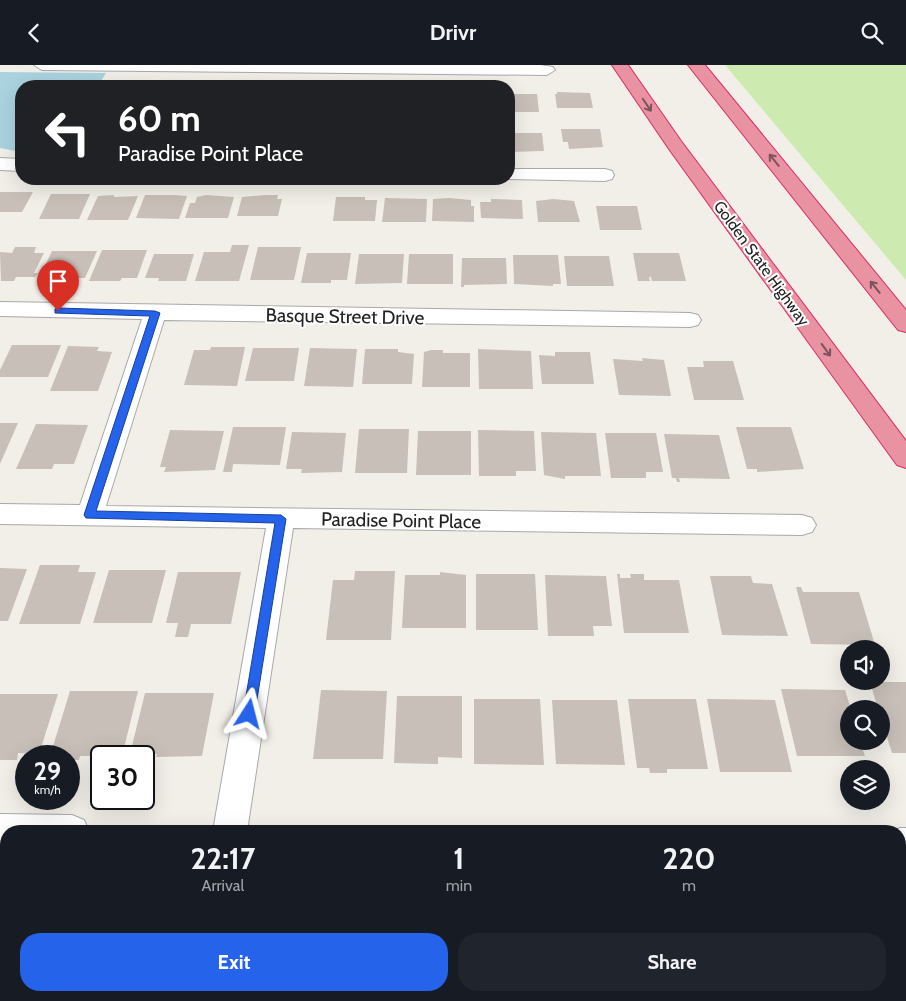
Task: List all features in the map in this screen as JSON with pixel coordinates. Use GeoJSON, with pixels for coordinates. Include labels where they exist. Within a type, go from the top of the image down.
{"type":"FeatureCollection","features":[{"type":"Feature","properties":{"kind":"highway","name":"Golden State Highway"},"geometry":{"type":"LineString","coordinates":[[620,65],[675,145],[906,459]]}},
{"type":"Feature","properties":{"kind":"highway"},"geometry":{"type":"LineString","coordinates":[[696,65],[906,325]]}},
{"type":"Feature","properties":{"kind":"street"},"geometry":{"type":"LineString","coordinates":[[42,65],[299,66],[547,70]]}},
{"type":"Feature","properties":{"kind":"street"},"geometry":{"type":"LineString","coordinates":[[296,80],[299,66]]}},
{"type":"Feature","properties":{"kind":"street"},"geometry":{"type":"LineString","coordinates":[[0,164],[15,165]]}},
{"type":"Feature","properties":{"kind":"street"},"geometry":{"type":"LineString","coordinates":[[515,175],[605,175]]}},
{"type":"Feature","properties":{"kind":"street","name":"Basque Street Drive"},"geometry":{"type":"LineString","coordinates":[[0,309],[155,313],[690,320]]}},
{"type":"Feature","properties":{"kind":"street"},"geometry":{"type":"LineString","coordinates":[[90,515],[155,313]]}},
{"type":"Feature","properties":{"kind":"street","name":"Paradise Point Place"},"geometry":{"type":"LineString","coordinates":[[0,513],[281,519],[802,525]]}},
{"type":"Feature","properties":{"kind":"street"},"geometry":{"type":"LineString","coordinates":[[231,825],[281,519]]}},
{"type":"Feature","properties":{"kind":"green space"},"geometry":{"type":"Polygon","coordinates":[[[725,65],[906,65],[906,280],[725,65]]]}},
{"type":"Feature","properties":{"kind":"water"},"geometry":{"type":"Polygon","coordinates":[[[0,72],[106,73],[102,80],[15,80],[15,151],[0,148],[0,72]]]}},
{"type":"Feature","properties":{"kind":"building"},"geometry":{"type":"Polygon","coordinates":[[[557,92],[590,93],[593,108],[557,108],[555,94],[557,92]]]}},
{"type":"Feature","properties":{"kind":"building"},"geometry":{"type":"Polygon","coordinates":[[[515,94],[537,94],[539,112],[515,112],[515,94]]]}},
{"type":"Feature","properties":{"kind":"building"},"geometry":{"type":"Polygon","coordinates":[[[561,129],[600,129],[603,147],[569,149],[568,142],[563,142],[561,129]]]}},
{"type":"Feature","properties":{"kind":"building"},"geometry":{"type":"Polygon","coordinates":[[[515,133],[542,133],[544,151],[515,152],[515,133]]]}},
{"type":"Feature","properties":{"kind":"building"},"geometry":{"type":"Polygon","coordinates":[[[0,192],[33,192],[22,212],[0,212],[0,192]]]}},
{"type":"Feature","properties":{"kind":"building"},"geometry":{"type":"Polygon","coordinates":[[[51,194],[90,194],[79,219],[39,219],[51,194]]]}},
{"type":"Feature","properties":{"kind":"building"},"geometry":{"type":"Polygon","coordinates":[[[114,195],[114,197],[138,196],[128,220],[87,220],[98,196],[114,195]]]}},
{"type":"Feature","properties":{"kind":"building"},"geometry":{"type":"Polygon","coordinates":[[[145,195],[187,196],[179,219],[136,218],[145,195]]]}},
{"type":"Feature","properties":{"kind":"building"},"geometry":{"type":"Polygon","coordinates":[[[206,195],[234,197],[228,218],[185,218],[190,203],[195,203],[197,197],[206,195]]]}},
{"type":"Feature","properties":{"kind":"building"},"geometry":{"type":"Polygon","coordinates":[[[278,195],[277,199],[282,199],[278,216],[237,216],[242,197],[278,195]]]}},
{"type":"Feature","properties":{"kind":"building"},"geometry":{"type":"Polygon","coordinates":[[[336,197],[365,197],[365,200],[377,200],[375,221],[333,221],[336,197]]]}},
{"type":"Feature","properties":{"kind":"building"},"geometry":{"type":"Polygon","coordinates":[[[385,198],[427,199],[426,222],[382,222],[385,198]]]}},
{"type":"Feature","properties":{"kind":"building"},"geometry":{"type":"Polygon","coordinates":[[[433,199],[471,200],[471,206],[474,206],[474,222],[432,221],[433,199]]]}},
{"type":"Feature","properties":{"kind":"building"},"geometry":{"type":"Polygon","coordinates":[[[491,199],[522,200],[523,219],[481,218],[480,202],[491,202],[491,199]]]}},
{"type":"Feature","properties":{"kind":"building"},"geometry":{"type":"Polygon","coordinates":[[[553,199],[574,201],[580,222],[538,222],[536,201],[553,199]]]}},
{"type":"Feature","properties":{"kind":"building"},"geometry":{"type":"Polygon","coordinates":[[[596,206],[637,206],[642,230],[600,230],[596,206]]]}},
{"type":"Feature","properties":{"kind":"building"},"geometry":{"type":"Polygon","coordinates":[[[232,245],[249,245],[239,281],[195,281],[204,252],[230,252],[232,245]]]}},
{"type":"Feature","properties":{"kind":"building"},"geometry":{"type":"Polygon","coordinates":[[[15,247],[36,247],[34,253],[44,253],[34,273],[38,273],[35,277],[16,277],[14,281],[1,281],[0,252],[12,253],[15,247]]]}},
{"type":"Feature","properties":{"kind":"building"},"geometry":{"type":"Polygon","coordinates":[[[258,247],[301,247],[294,280],[250,280],[258,247]]]}},
{"type":"Feature","properties":{"kind":"building"},"geometry":{"type":"Polygon","coordinates":[[[102,250],[147,250],[137,278],[122,278],[120,281],[89,281],[102,250]]]}},
{"type":"Feature","properties":{"kind":"building"},"geometry":{"type":"Polygon","coordinates":[[[52,251],[97,251],[85,278],[39,279],[52,251]]]}},
{"type":"Feature","properties":{"kind":"building"},"geometry":{"type":"Polygon","coordinates":[[[307,253],[351,253],[347,280],[331,280],[331,283],[301,283],[307,253]]]}},
{"type":"Feature","properties":{"kind":"building"},"geometry":{"type":"Polygon","coordinates":[[[633,253],[679,253],[686,281],[652,281],[651,277],[649,277],[650,281],[638,281],[633,253]]]}},
{"type":"Feature","properties":{"kind":"building"},"geometry":{"type":"Polygon","coordinates":[[[154,254],[194,254],[186,281],[158,281],[159,278],[145,278],[154,254]]]}},
{"type":"Feature","properties":{"kind":"building"},"geometry":{"type":"Polygon","coordinates":[[[359,254],[404,254],[402,283],[355,284],[359,254]]]}},
{"type":"Feature","properties":{"kind":"building"},"geometry":{"type":"Polygon","coordinates":[[[409,254],[453,254],[453,284],[407,284],[409,254]]]}},
{"type":"Feature","properties":{"kind":"building"},"geometry":{"type":"Polygon","coordinates":[[[513,255],[558,255],[561,284],[553,284],[553,286],[514,284],[513,255]]]}},
{"type":"Feature","properties":{"kind":"building"},"geometry":{"type":"Polygon","coordinates":[[[564,256],[609,256],[614,286],[567,286],[564,256]]]}},
{"type":"Feature","properties":{"kind":"building"},"geometry":{"type":"Polygon","coordinates":[[[462,258],[506,258],[507,284],[464,285],[464,287],[461,287],[462,258]]]}},
{"type":"Feature","properties":{"kind":"building"},"geometry":{"type":"Polygon","coordinates":[[[12,345],[61,345],[48,377],[0,377],[0,370],[12,345]]]}},
{"type":"Feature","properties":{"kind":"building"},"geometry":{"type":"Polygon","coordinates":[[[68,346],[99,347],[97,351],[112,352],[98,391],[50,391],[68,346]]]}},
{"type":"Feature","properties":{"kind":"building"},"geometry":{"type":"Polygon","coordinates":[[[211,347],[245,347],[237,386],[184,385],[194,350],[210,350],[211,347]]]}},
{"type":"Feature","properties":{"kind":"building"},"geometry":{"type":"Polygon","coordinates":[[[253,348],[299,348],[294,381],[245,381],[253,348]]]}},
{"type":"Feature","properties":{"kind":"building"},"geometry":{"type":"Polygon","coordinates":[[[310,348],[357,349],[353,387],[304,386],[310,348]]]}},
{"type":"Feature","properties":{"kind":"building"},"geometry":{"type":"Polygon","coordinates":[[[365,349],[398,349],[398,352],[414,354],[412,384],[362,384],[365,349]]]}},
{"type":"Feature","properties":{"kind":"building"},"geometry":{"type":"Polygon","coordinates":[[[478,349],[531,351],[533,389],[479,389],[478,349]]]}},
{"type":"Feature","properties":{"kind":"building"},"geometry":{"type":"Polygon","coordinates":[[[443,350],[443,353],[470,353],[470,387],[422,387],[424,352],[443,350]]]}},
{"type":"Feature","properties":{"kind":"building"},"geometry":{"type":"Polygon","coordinates":[[[555,352],[590,352],[594,384],[542,384],[539,355],[555,356],[555,352]]]}},
{"type":"Feature","properties":{"kind":"building"},"geometry":{"type":"Polygon","coordinates":[[[642,358],[664,360],[671,396],[619,395],[613,359],[643,361],[642,358]]]}},
{"type":"Feature","properties":{"kind":"building"},"geometry":{"type":"Polygon","coordinates":[[[703,361],[733,361],[744,400],[694,400],[687,367],[704,367],[703,361]]]}},
{"type":"Feature","properties":{"kind":"building"},"geometry":{"type":"Polygon","coordinates":[[[0,423],[18,423],[0,464],[0,423]]]}},
{"type":"Feature","properties":{"kind":"building"},"geometry":{"type":"Polygon","coordinates":[[[36,424],[88,425],[74,464],[54,464],[52,469],[16,469],[36,424]]]}},
{"type":"Feature","properties":{"kind":"building"},"geometry":{"type":"Polygon","coordinates":[[[233,427],[286,427],[280,465],[233,464],[232,472],[223,472],[233,427]]]}},
{"type":"Feature","properties":{"kind":"building"},"geometry":{"type":"Polygon","coordinates":[[[736,427],[791,427],[804,469],[757,472],[757,469],[747,469],[736,427]]]}},
{"type":"Feature","properties":{"kind":"building"},"geometry":{"type":"Polygon","coordinates":[[[359,429],[409,429],[407,473],[355,473],[359,429]]]}},
{"type":"Feature","properties":{"kind":"building"},"geometry":{"type":"Polygon","coordinates":[[[170,430],[224,431],[215,470],[164,472],[166,467],[160,467],[170,430]]]}},
{"type":"Feature","properties":{"kind":"building"},"geometry":{"type":"Polygon","coordinates":[[[478,430],[534,431],[536,471],[516,471],[516,476],[479,476],[478,430]]]}},
{"type":"Feature","properties":{"kind":"building"},"geometry":{"type":"Polygon","coordinates":[[[418,431],[471,431],[471,475],[416,475],[418,431]]]}},
{"type":"Feature","properties":{"kind":"building"},"geometry":{"type":"Polygon","coordinates":[[[292,432],[346,433],[342,472],[301,473],[302,469],[286,469],[292,432]]]}},
{"type":"Feature","properties":{"kind":"building"},"geometry":{"type":"Polygon","coordinates":[[[541,432],[596,433],[601,476],[565,476],[565,479],[544,475],[541,432]]]}},
{"type":"Feature","properties":{"kind":"building"},"geometry":{"type":"Polygon","coordinates":[[[605,433],[656,433],[663,472],[646,472],[646,478],[611,478],[605,433]]]}},
{"type":"Feature","properties":{"kind":"building"},"geometry":{"type":"Polygon","coordinates":[[[664,434],[719,435],[730,479],[679,478],[680,482],[677,482],[676,478],[672,478],[664,434]]]}},
{"type":"Feature","properties":{"kind":"building"},"geometry":{"type":"Polygon","coordinates":[[[40,565],[80,565],[78,572],[96,572],[80,624],[19,624],[40,565]]]}},
{"type":"Feature","properties":{"kind":"building"},"geometry":{"type":"Polygon","coordinates":[[[0,568],[27,569],[8,621],[0,621],[0,568]]]}},
{"type":"Feature","properties":{"kind":"building"},"geometry":{"type":"Polygon","coordinates":[[[109,570],[166,570],[152,623],[93,623],[109,570]]]}},
{"type":"Feature","properties":{"kind":"building"},"geometry":{"type":"Polygon","coordinates":[[[355,571],[395,571],[391,640],[326,640],[333,580],[354,580],[355,571]]]}},
{"type":"Feature","properties":{"kind":"building"},"geometry":{"type":"Polygon","coordinates":[[[178,572],[241,572],[231,624],[191,624],[188,637],[175,637],[178,623],[166,623],[178,572]]]}},
{"type":"Feature","properties":{"kind":"building"},"geometry":{"type":"Polygon","coordinates":[[[440,572],[466,575],[466,628],[402,628],[405,575],[440,575],[440,572]]]}},
{"type":"Feature","properties":{"kind":"building"},"geometry":{"type":"Polygon","coordinates":[[[476,574],[535,574],[538,630],[476,630],[476,574]]]}},
{"type":"Feature","properties":{"kind":"building"},"geometry":{"type":"Polygon","coordinates":[[[617,574],[620,574],[620,578],[631,578],[630,574],[644,574],[644,580],[679,580],[689,633],[624,633],[617,574]]]}},
{"type":"Feature","properties":{"kind":"building"},"geometry":{"type":"Polygon","coordinates":[[[545,575],[606,576],[612,626],[593,626],[594,636],[548,636],[545,575]]]}},
{"type":"Feature","properties":{"kind":"building"},"geometry":{"type":"Polygon","coordinates":[[[710,576],[751,576],[753,583],[772,584],[788,636],[722,635],[710,576]]]}},
{"type":"Feature","properties":{"kind":"building"},"geometry":{"type":"Polygon","coordinates":[[[796,587],[801,587],[803,592],[859,592],[873,640],[840,640],[840,644],[811,644],[796,587]]]}},
{"type":"Feature","properties":{"kind":"building"},"geometry":{"type":"Polygon","coordinates":[[[890,682],[906,682],[906,753],[892,753],[890,747],[890,700],[875,700],[872,690],[890,690],[890,682]]]}},
{"type":"Feature","properties":{"kind":"building"},"geometry":{"type":"Polygon","coordinates":[[[781,689],[845,690],[848,700],[840,700],[840,750],[863,750],[865,756],[797,756],[781,689]]]}},
{"type":"Feature","properties":{"kind":"building"},"geometry":{"type":"Polygon","coordinates":[[[321,690],[387,691],[383,759],[313,759],[321,690]]]}},
{"type":"Feature","properties":{"kind":"building"},"geometry":{"type":"Polygon","coordinates":[[[70,691],[138,691],[125,745],[90,745],[90,756],[80,756],[80,745],[53,745],[70,691]]]}},
{"type":"Feature","properties":{"kind":"building"},"geometry":{"type":"Polygon","coordinates":[[[145,693],[214,693],[202,756],[156,757],[155,745],[132,745],[145,693]]]}},
{"type":"Feature","properties":{"kind":"building"},"geometry":{"type":"Polygon","coordinates":[[[0,694],[58,694],[42,745],[15,745],[15,760],[0,760],[0,694]]]}},
{"type":"Feature","properties":{"kind":"building"},"geometry":{"type":"Polygon","coordinates":[[[397,696],[462,696],[462,758],[438,757],[438,764],[394,763],[397,696]]]}},
{"type":"Feature","properties":{"kind":"building"},"geometry":{"type":"Polygon","coordinates":[[[474,699],[540,699],[544,765],[474,764],[474,699]]]}},
{"type":"Feature","properties":{"kind":"building"},"geometry":{"type":"Polygon","coordinates":[[[628,699],[696,699],[708,769],[667,769],[667,773],[650,773],[649,768],[637,768],[628,699]]]}},
{"type":"Feature","properties":{"kind":"building"},"geometry":{"type":"Polygon","coordinates":[[[707,699],[775,700],[792,772],[720,772],[707,699]]]}},
{"type":"Feature","properties":{"kind":"building"},"geometry":{"type":"Polygon","coordinates":[[[552,700],[617,700],[625,765],[556,764],[552,700]]]}},
{"type":"Feature","properties":{"kind":"route"},"geometry":{"type":"LineString","coordinates":[[58,311],[155,313],[90,515],[281,519],[249,714]]}}]}
